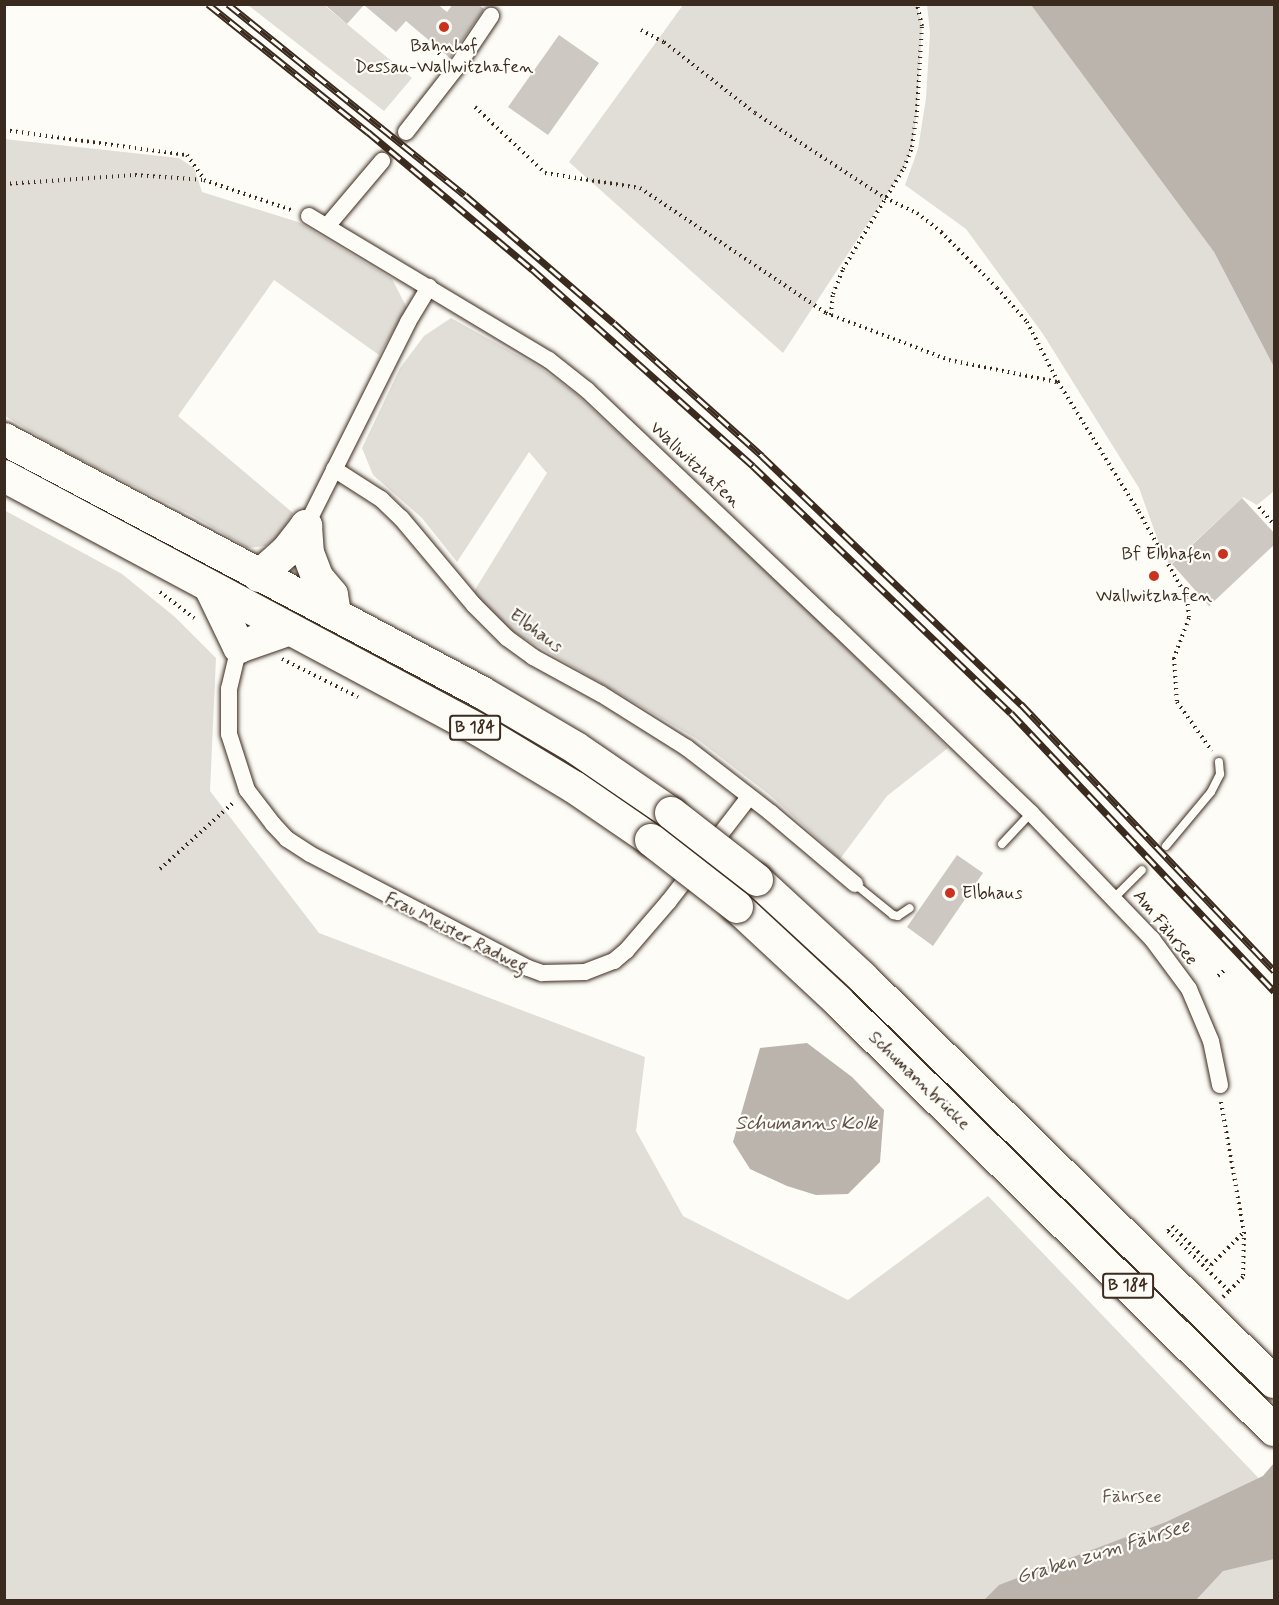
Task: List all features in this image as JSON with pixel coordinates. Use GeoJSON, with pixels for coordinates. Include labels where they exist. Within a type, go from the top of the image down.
{"type":"FeatureCollection","features":[{"type":"Feature","properties":{"kind":"highway","name":"B 184"},"geometry":{"type":"LineString","coordinates":[[4,440],[335,615]]}},
{"type":"Feature","properties":{"kind":"highway","name":"B 184"},"geometry":{"type":"LineString","coordinates":[[4,476],[290,629]]}},
{"type":"Feature","properties":{"kind":"highway"},"geometry":{"type":"LineString","coordinates":[[259,576],[286,552],[306,526]]}},
{"type":"Feature","properties":{"kind":"highway"},"geometry":{"type":"LineString","coordinates":[[306,526],[308,553],[316,578],[332,595],[335,615]]}},
{"type":"Feature","properties":{"kind":"highway"},"geometry":{"type":"LineString","coordinates":[[210,587],[239,647],[290,629]]}},
{"type":"Feature","properties":{"kind":"highway","name":"Schumannbrücke"},"geometry":{"type":"LineString","coordinates":[[335,615],[530,720],[671,813],[758,880],[862,977],[1206,1314]]}},
{"type":"Feature","properties":{"kind":"highway","name":"Schumannbrücke"},"geometry":{"type":"LineString","coordinates":[[290,629],[527,757],[651,840],[737,907],[838,1001],[1266,1421]]}},
{"type":"Feature","properties":{"kind":"highway","name":"B 184"},"geometry":{"type":"LineString","coordinates":[[1206,1314],[1275,1382]]}},
{"type":"Feature","properties":{"kind":"street"},"geometry":{"type":"LineString","coordinates":[[406,132],[456,68],[491,16]]}},
{"type":"Feature","properties":{"kind":"street"},"geometry":{"type":"LineString","coordinates":[[328,225],[382,161]]}},
{"type":"Feature","properties":{"kind":"street","name":"Wallwitzhafen"},"geometry":{"type":"LineString","coordinates":[[309,216],[328,225],[549,360],[587,390],[1031,813],[1114,897]]}},
{"type":"Feature","properties":{"kind":"street"},"geometry":{"type":"LineString","coordinates":[[306,526],[408,322],[429,288]]}},
{"type":"Feature","properties":{"kind":"street","name":"Elbhaus"},"geometry":{"type":"LineString","coordinates":[[334,469],[381,499],[401,518],[474,605],[507,638],[533,657],[651,724],[749,797],[855,884]]}},
{"type":"Feature","properties":{"kind":"street"},"geometry":{"type":"LineString","coordinates":[[239,647],[229,689],[229,734],[247,790],[273,824],[287,839],[310,854],[528,968],[556,975],[585,972],[600,968],[626,951],[749,797]]}},
{"type":"Feature","properties":{"kind":"street","name":"Am Fährsee"},"geometry":{"type":"LineString","coordinates":[[1114,897],[1171,962],[1189,989],[1211,1041],[1220,1085]]}},
{"type":"Feature","properties":{"kind":"lane"},"geometry":{"type":"LineString","coordinates":[[1166,846],[1211,792],[1220,774],[1219,762]]}},
{"type":"Feature","properties":{"kind":"lane"},"geometry":{"type":"LineString","coordinates":[[1002,844],[1031,813]]}},
{"type":"Feature","properties":{"kind":"lane"},"geometry":{"type":"LineString","coordinates":[[1114,897],[1142,870]]}},
{"type":"Feature","properties":{"kind":"lane"},"geometry":{"type":"LineString","coordinates":[[855,884],[893,915],[898,916],[910,908]]}},
{"type":"Feature","properties":{"kind":"path"},"geometry":{"type":"LineString","coordinates":[[831,315],[833,294],[843,269],[904,168],[914,135],[922,26],[917,4]]}},
{"type":"Feature","properties":{"kind":"path"},"geometry":{"type":"LineString","coordinates":[[641,30],[664,42],[755,113],[885,198],[917,213],[941,232],[1027,322],[1058,382],[1121,481],[1186,598],[1189,618],[1174,658],[1177,702],[1219,762]]}},
{"type":"Feature","properties":{"kind":"path"},"geometry":{"type":"LineString","coordinates":[[475,107],[545,173],[640,188],[831,315],[949,360],[1058,382]]}},
{"type":"Feature","properties":{"kind":"path"},"geometry":{"type":"LineString","coordinates":[[4,130],[187,154],[204,180]]}},
{"type":"Feature","properties":{"kind":"path"},"geometry":{"type":"LineString","coordinates":[[4,184],[135,175],[204,180],[309,216]]}},
{"type":"Feature","properties":{"kind":"path"},"geometry":{"type":"LineString","coordinates":[[1259,507],[1275,525]]}},
{"type":"Feature","properties":{"kind":"path"},"geometry":{"type":"LineString","coordinates":[[160,869],[247,790]]}},
{"type":"Feature","properties":{"kind":"path"},"geometry":{"type":"LineString","coordinates":[[1218,976],[1225,970]]}},
{"type":"Feature","properties":{"kind":"path"},"geometry":{"type":"LineString","coordinates":[[1206,1314],[1243,1277],[1244,1232],[1221,1111],[1220,1085]]}},
{"type":"Feature","properties":{"kind":"path"},"geometry":{"type":"LineString","coordinates":[[1228,1291],[1168,1231],[1172,1226],[1211,1265],[1244,1232]]}},
{"type":"Feature","properties":{"kind":"green space"},"geometry":{"type":"Polygon","coordinates":[[[248,5],[324,5],[412,78],[384,111],[248,5]]]}},
{"type":"Feature","properties":{"kind":"green space"},"geometry":{"type":"Polygon","coordinates":[[[683,5],[917,5],[922,26],[917,112],[912,147],[904,168],[783,353],[569,162],[683,5]]]}},
{"type":"Feature","properties":{"kind":"green space"},"geometry":{"type":"Polygon","coordinates":[[[927,5],[1031,5],[1214,252],[1274,367],[1274,491],[1257,505],[1243,497],[1170,565],[1164,557],[1139,488],[1043,334],[966,229],[905,185],[918,149],[926,98],[930,33],[927,5]]]}},
{"type":"Feature","properties":{"kind":"green space"},"geometry":{"type":"Polygon","coordinates":[[[4,139],[179,158],[194,168],[202,192],[298,222],[392,279],[407,308],[379,355],[274,280],[178,416],[293,513],[279,536],[265,546],[248,548],[193,516],[60,449],[5,416],[4,139]]]}},
{"type":"Feature","properties":{"kind":"green space"},"geometry":{"type":"Polygon","coordinates":[[[451,318],[539,367],[576,394],[824,626],[948,748],[887,796],[840,859],[771,796],[697,739],[510,630],[473,593],[547,473],[529,452],[457,562],[422,518],[373,475],[362,448],[400,368],[424,336],[451,318]]]}},
{"type":"Feature","properties":{"kind":"green space"},"geometry":{"type":"Polygon","coordinates":[[[4,510],[122,574],[175,617],[216,658],[210,791],[319,933],[645,1057],[636,1131],[683,1216],[848,1300],[988,1196],[1274,1494],[1274,1600],[5,1600],[4,510]]]}},
{"type":"Feature","properties":{"kind":"water"},"geometry":{"type":"Polygon","coordinates":[[[1031,5],[1274,5],[1274,367],[1214,252],[1031,5]]]}},
{"type":"Feature","properties":{"kind":"water","name":"Schumanns Kolk"},"geometry":{"type":"Polygon","coordinates":[[[807,1043],[852,1077],[884,1110],[880,1162],[848,1194],[816,1195],[787,1186],[750,1169],[733,1142],[760,1048],[807,1043]]]}},
{"type":"Feature","properties":{"kind":"water","name":"Fährsee"},"geometry":{"type":"Polygon","coordinates":[[[1274,1463],[1274,1559],[1223,1571],[1196,1600],[984,1600],[999,1585],[1166,1522],[1263,1476],[1274,1463]]]}},
{"type":"Feature","properties":{"kind":"building","name":"Bahnhof Dessau-Wallwitzhafen"},"geometry":{"type":"Polygon","coordinates":[[[324,4],[437,4],[447,12],[453,4],[478,4],[484,9],[450,58],[406,21],[396,32],[364,5],[347,24],[324,4]]]}},
{"type":"Feature","properties":{"kind":"building"},"geometry":{"type":"Polygon","coordinates":[[[559,35],[599,63],[548,135],[508,107],[559,35]]]}},
{"type":"Feature","properties":{"kind":"building","name":"Bf Elbhafen"},"geometry":{"type":"Polygon","coordinates":[[[1242,498],[1275,534],[1275,544],[1209,606],[1172,564],[1242,498]]]}},
{"type":"Feature","properties":{"kind":"building","name":"Elbhaus"},"geometry":{"type":"Polygon","coordinates":[[[957,855],[983,873],[933,946],[907,927],[957,855]]]}},
{"type":"Feature","properties":{"kind":"tunnel"},"geometry":{"type":"LineString","coordinates":[[382,161],[406,132]]}},
{"type":"Feature","properties":{"kind":"railway"},"geometry":{"type":"LineString","coordinates":[[208,4],[368,132],[532,269],[753,466],[1011,713],[1274,991]]}},
{"type":"Feature","properties":{"kind":"railway"},"geometry":{"type":"LineString","coordinates":[[228,4],[465,195],[614,323],[762,456],[1021,704],[1274,971]]}},
{"type":"Feature","properties":{"kind":"place","name":"Bahnhof Dessau-Wallwitzhafen"},"geometry":{"type":"Point","coordinates":[444,27]}},
{"type":"Feature","properties":{"kind":"place","name":"Bf Elbhafen"},"geometry":{"type":"Point","coordinates":[1223,554]}},
{"type":"Feature","properties":{"kind":"place","name":"Wallwitzhafen"},"geometry":{"type":"Point","coordinates":[1154,576]}},
{"type":"Feature","properties":{"kind":"place","name":"Elbhaus"},"geometry":{"type":"Point","coordinates":[950,893]}},
{"type":"Feature","properties":{"kind":"water label","name":"Graben zum Fährsee"},"geometry":{"type":"Point","coordinates":[1103,1552]}}]}
